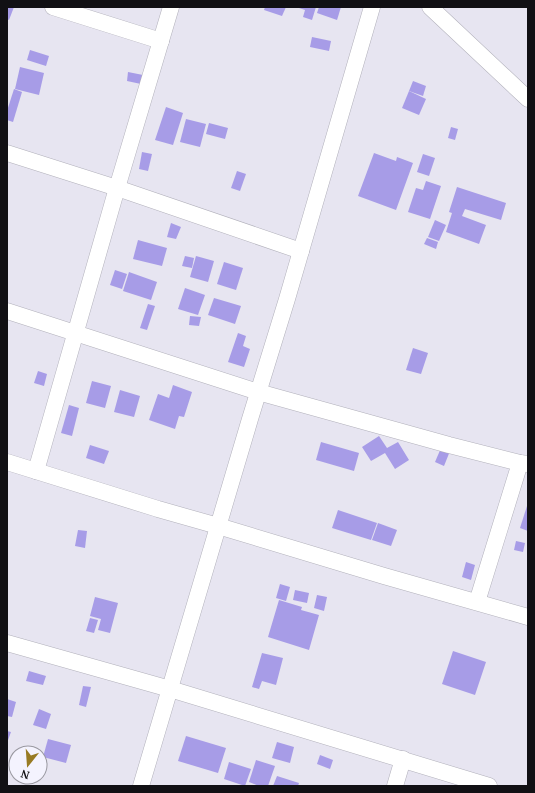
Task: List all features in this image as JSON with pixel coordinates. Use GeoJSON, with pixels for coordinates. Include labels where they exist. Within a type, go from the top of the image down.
{"type":"FeatureCollection","features":[{"type":"Feature","properties":{"kind":"street"},"geometry":{"type":"LineString","coordinates":[[53,7],[161,41]]}},
{"type":"Feature","properties":{"kind":"street"},"geometry":{"type":"LineString","coordinates":[[36,471],[117,188],[171,7]]}},
{"type":"Feature","properties":{"kind":"street"},"geometry":{"type":"LineString","coordinates":[[141,786],[301,251],[372,7]]}},
{"type":"Feature","properties":{"kind":"street"},"geometry":{"type":"LineString","coordinates":[[430,7],[528,99]]}},
{"type":"Feature","properties":{"kind":"street"},"geometry":{"type":"LineString","coordinates":[[7,153],[117,188],[301,251]]}},
{"type":"Feature","properties":{"kind":"street"},"geometry":{"type":"LineString","coordinates":[[7,311],[258,392],[449,445],[524,463],[478,602]]}},
{"type":"Feature","properties":{"kind":"street"},"geometry":{"type":"LineString","coordinates":[[7,462],[158,509],[528,617]]}},
{"type":"Feature","properties":{"kind":"street"},"geometry":{"type":"LineString","coordinates":[[7,643],[170,689],[489,786]]}},
{"type":"Feature","properties":{"kind":"street"},"geometry":{"type":"LineString","coordinates":[[395,786],[403,760]]}},
{"type":"Feature","properties":{"kind":"building"},"geometry":{"type":"Polygon","coordinates":[[[7,7],[14,7],[9,20],[7,19],[7,7]]]}},
{"type":"Feature","properties":{"kind":"building"},"geometry":{"type":"Polygon","coordinates":[[[265,7],[286,7],[282,16],[264,10],[265,7]]]}},
{"type":"Feature","properties":{"kind":"building"},"geometry":{"type":"Polygon","coordinates":[[[296,7],[316,7],[312,20],[303,17],[305,10],[296,7]]]}},
{"type":"Feature","properties":{"kind":"building"},"geometry":{"type":"Polygon","coordinates":[[[319,7],[341,7],[337,20],[317,13],[319,7]]]}},
{"type":"Feature","properties":{"kind":"building"},"geometry":{"type":"Polygon","coordinates":[[[312,37],[331,41],[329,51],[310,47],[312,37]]]}},
{"type":"Feature","properties":{"kind":"building"},"geometry":{"type":"Polygon","coordinates":[[[30,50],[49,56],[46,66],[27,60],[30,50]]]}},
{"type":"Feature","properties":{"kind":"building"},"geometry":{"type":"Polygon","coordinates":[[[20,67],[44,73],[39,95],[15,89],[20,67]]]}},
{"type":"Feature","properties":{"kind":"building"},"geometry":{"type":"Polygon","coordinates":[[[128,72],[143,75],[141,84],[127,81],[128,72]]]}},
{"type":"Feature","properties":{"kind":"building"},"geometry":{"type":"Polygon","coordinates":[[[413,81],[426,86],[423,96],[409,91],[413,81]]]}},
{"type":"Feature","properties":{"kind":"building"},"geometry":{"type":"Polygon","coordinates":[[[14,89],[22,92],[13,122],[7,120],[7,111],[14,89]]]}},
{"type":"Feature","properties":{"kind":"building"},"geometry":{"type":"Polygon","coordinates":[[[409,91],[426,99],[419,115],[402,108],[409,91]]]}},
{"type":"Feature","properties":{"kind":"building"},"geometry":{"type":"Polygon","coordinates":[[[166,107],[183,113],[173,145],[155,140],[166,107]]]}},
{"type":"Feature","properties":{"kind":"building"},"geometry":{"type":"Polygon","coordinates":[[[186,119],[206,124],[200,147],[180,142],[186,119]]]}},
{"type":"Feature","properties":{"kind":"building"},"geometry":{"type":"Polygon","coordinates":[[[209,123],[228,128],[225,139],[206,134],[209,123]]]}},
{"type":"Feature","properties":{"kind":"building"},"geometry":{"type":"Polygon","coordinates":[[[451,127],[458,129],[455,140],[448,138],[451,127]]]}},
{"type":"Feature","properties":{"kind":"building"},"geometry":{"type":"Polygon","coordinates":[[[142,152],[152,154],[148,171],[139,169],[142,152]]]}},
{"type":"Feature","properties":{"kind":"building"},"geometry":{"type":"Polygon","coordinates":[[[374,153],[396,161],[397,157],[413,163],[396,210],[358,196],[374,153]]]}},
{"type":"Feature","properties":{"kind":"building"},"geometry":{"type":"Polygon","coordinates":[[[423,154],[435,158],[429,176],[417,172],[423,154]]]}},
{"type":"Feature","properties":{"kind":"building"},"geometry":{"type":"Polygon","coordinates":[[[237,171],[246,174],[240,191],[231,188],[237,171]]]}},
{"type":"Feature","properties":{"kind":"building"},"geometry":{"type":"Polygon","coordinates":[[[426,181],[441,186],[430,219],[408,212],[416,188],[423,190],[426,181]]]}},
{"type":"Feature","properties":{"kind":"building"},"geometry":{"type":"Polygon","coordinates":[[[457,187],[506,203],[501,220],[465,209],[462,216],[486,225],[479,244],[446,232],[452,213],[449,212],[457,187]]]}},
{"type":"Feature","properties":{"kind":"building"},"geometry":{"type":"Polygon","coordinates":[[[435,220],[446,225],[439,241],[428,237],[435,220]]]}},
{"type":"Feature","properties":{"kind":"building"},"geometry":{"type":"Polygon","coordinates":[[[171,223],[181,227],[176,239],[167,237],[171,223]]]}},
{"type":"Feature","properties":{"kind":"building"},"geometry":{"type":"Polygon","coordinates":[[[427,238],[438,242],[436,249],[424,244],[427,238]]]}},
{"type":"Feature","properties":{"kind":"building"},"geometry":{"type":"Polygon","coordinates":[[[138,240],[167,248],[162,266],[133,259],[138,240]]]}},
{"type":"Feature","properties":{"kind":"building"},"geometry":{"type":"Polygon","coordinates":[[[185,256],[194,258],[192,268],[182,266],[185,256]]]}},
{"type":"Feature","properties":{"kind":"building"},"geometry":{"type":"Polygon","coordinates":[[[196,256],[214,261],[208,282],[190,277],[196,256]]]}},
{"type":"Feature","properties":{"kind":"building"},"geometry":{"type":"Polygon","coordinates":[[[224,262],[243,268],[236,290],[217,284],[224,262]]]}},
{"type":"Feature","properties":{"kind":"building"},"geometry":{"type":"Polygon","coordinates":[[[115,270],[127,274],[122,289],[110,285],[115,270]]]}},
{"type":"Feature","properties":{"kind":"building"},"geometry":{"type":"Polygon","coordinates":[[[129,272],[157,282],[151,300],[123,291],[129,272]]]}},
{"type":"Feature","properties":{"kind":"building"},"geometry":{"type":"Polygon","coordinates":[[[185,288],[205,295],[198,315],[178,309],[185,288]]]}},
{"type":"Feature","properties":{"kind":"building"},"geometry":{"type":"Polygon","coordinates":[[[214,298],[241,306],[235,324],[208,315],[214,298]]]}},
{"type":"Feature","properties":{"kind":"building"},"geometry":{"type":"Polygon","coordinates":[[[148,304],[155,306],[147,330],[140,328],[148,304]]]}},
{"type":"Feature","properties":{"kind":"building"},"geometry":{"type":"Polygon","coordinates":[[[190,316],[201,317],[199,326],[189,325],[190,316]]]}},
{"type":"Feature","properties":{"kind":"building"},"geometry":{"type":"Polygon","coordinates":[[[238,333],[246,336],[243,346],[250,349],[244,367],[228,362],[238,333]]]}},
{"type":"Feature","properties":{"kind":"building"},"geometry":{"type":"Polygon","coordinates":[[[413,348],[428,353],[421,374],[406,370],[413,348]]]}},
{"type":"Feature","properties":{"kind":"building"},"geometry":{"type":"Polygon","coordinates":[[[38,371],[47,374],[44,386],[34,383],[38,371]]]}},
{"type":"Feature","properties":{"kind":"building"},"geometry":{"type":"Polygon","coordinates":[[[92,381],[111,386],[105,408],[86,403],[92,381]]]}},
{"type":"Feature","properties":{"kind":"building"},"geometry":{"type":"Polygon","coordinates":[[[173,385],[192,392],[184,417],[179,416],[175,429],[149,420],[158,394],[169,398],[173,385]]]}},
{"type":"Feature","properties":{"kind":"building"},"geometry":{"type":"Polygon","coordinates":[[[120,390],[140,396],[134,417],[114,412],[120,390]]]}},
{"type":"Feature","properties":{"kind":"building"},"geometry":{"type":"Polygon","coordinates":[[[69,405],[79,408],[72,436],[61,433],[69,405]]]}},
{"type":"Feature","properties":{"kind":"building"},"geometry":{"type":"Polygon","coordinates":[[[379,436],[387,448],[398,442],[409,460],[395,469],[385,453],[371,461],[362,447],[379,436]]]}},
{"type":"Feature","properties":{"kind":"building"},"geometry":{"type":"Polygon","coordinates":[[[321,442],[359,453],[354,471],[316,460],[321,442]]]}},
{"type":"Feature","properties":{"kind":"building"},"geometry":{"type":"Polygon","coordinates":[[[90,445],[109,451],[104,464],[86,458],[90,445]]]}},
{"type":"Feature","properties":{"kind":"building"},"geometry":{"type":"Polygon","coordinates":[[[441,448],[450,451],[444,466],[435,462],[441,448]]]}},
{"type":"Feature","properties":{"kind":"building"},"geometry":{"type":"Polygon","coordinates":[[[527,506],[528,507],[528,531],[520,528],[527,506]]]}},
{"type":"Feature","properties":{"kind":"building"},"geometry":{"type":"Polygon","coordinates":[[[338,510],[377,523],[371,540],[332,528],[338,510]]]}},
{"type":"Feature","properties":{"kind":"building"},"geometry":{"type":"Polygon","coordinates":[[[378,523],[397,530],[391,546],[372,540],[378,523]]]}},
{"type":"Feature","properties":{"kind":"building"},"geometry":{"type":"Polygon","coordinates":[[[78,530],[87,531],[85,548],[75,546],[78,530]]]}},
{"type":"Feature","properties":{"kind":"building"},"geometry":{"type":"Polygon","coordinates":[[[516,541],[525,543],[523,552],[514,550],[516,541]]]}},
{"type":"Feature","properties":{"kind":"building"},"geometry":{"type":"Polygon","coordinates":[[[466,562],[475,565],[471,580],[462,577],[466,562]]]}},
{"type":"Feature","properties":{"kind":"building"},"geometry":{"type":"Polygon","coordinates":[[[280,584],[290,587],[286,601],[276,598],[280,584]]]}},
{"type":"Feature","properties":{"kind":"building"},"geometry":{"type":"Polygon","coordinates":[[[295,590],[309,593],[307,603],[293,600],[295,590]]]}},
{"type":"Feature","properties":{"kind":"building"},"geometry":{"type":"Polygon","coordinates":[[[317,595],[327,597],[324,611],[314,608],[317,595]]]}},
{"type":"Feature","properties":{"kind":"building"},"geometry":{"type":"Polygon","coordinates":[[[95,597],[118,603],[110,633],[98,630],[101,619],[90,616],[95,597]]]}},
{"type":"Feature","properties":{"kind":"building"},"geometry":{"type":"Polygon","coordinates":[[[279,600],[302,607],[301,610],[319,615],[309,650],[268,637],[279,600]]]}},
{"type":"Feature","properties":{"kind":"building"},"geometry":{"type":"Polygon","coordinates":[[[90,618],[98,620],[94,633],[86,631],[90,618]]]}},
{"type":"Feature","properties":{"kind":"building"},"geometry":{"type":"Polygon","coordinates":[[[453,651],[486,662],[475,695],[442,684],[453,651]]]}},
{"type":"Feature","properties":{"kind":"building"},"geometry":{"type":"Polygon","coordinates":[[[262,653],[283,658],[276,685],[262,681],[259,689],[252,687],[262,653]]]}},
{"type":"Feature","properties":{"kind":"building"},"geometry":{"type":"Polygon","coordinates":[[[29,671],[46,676],[43,685],[26,681],[29,671]]]}},
{"type":"Feature","properties":{"kind":"building"},"geometry":{"type":"Polygon","coordinates":[[[83,686],[91,687],[86,707],[79,705],[83,686]]]}},
{"type":"Feature","properties":{"kind":"building"},"geometry":{"type":"Polygon","coordinates":[[[7,699],[16,702],[12,717],[7,716],[7,699]]]}},
{"type":"Feature","properties":{"kind":"building"},"geometry":{"type":"Polygon","coordinates":[[[39,709],[51,714],[46,729],[33,725],[39,709]]]}},
{"type":"Feature","properties":{"kind":"building"},"geometry":{"type":"Polygon","coordinates":[[[7,731],[11,732],[7,743],[7,731]]]}},
{"type":"Feature","properties":{"kind":"building"},"geometry":{"type":"Polygon","coordinates":[[[186,736],[226,748],[218,773],[178,761],[186,736]]]}},
{"type":"Feature","properties":{"kind":"building"},"geometry":{"type":"Polygon","coordinates":[[[48,739],[71,745],[66,763],[48,758],[48,745],[46,745],[48,739]]]}},
{"type":"Feature","properties":{"kind":"building"},"geometry":{"type":"Polygon","coordinates":[[[277,742],[294,747],[290,763],[272,758],[277,742]]]}},
{"type":"Feature","properties":{"kind":"building"},"geometry":{"type":"Polygon","coordinates":[[[320,755],[333,760],[330,769],[317,764],[320,755]]]}},
{"type":"Feature","properties":{"kind":"building"},"geometry":{"type":"Polygon","coordinates":[[[256,760],[275,766],[268,786],[259,786],[249,782],[256,760]]]}},
{"type":"Feature","properties":{"kind":"building"},"geometry":{"type":"Polygon","coordinates":[[[229,762],[251,769],[245,786],[224,779],[229,762]]]}},
{"type":"Feature","properties":{"kind":"building"},"geometry":{"type":"Polygon","coordinates":[[[277,776],[299,783],[298,786],[273,786],[277,776]]]}}]}
